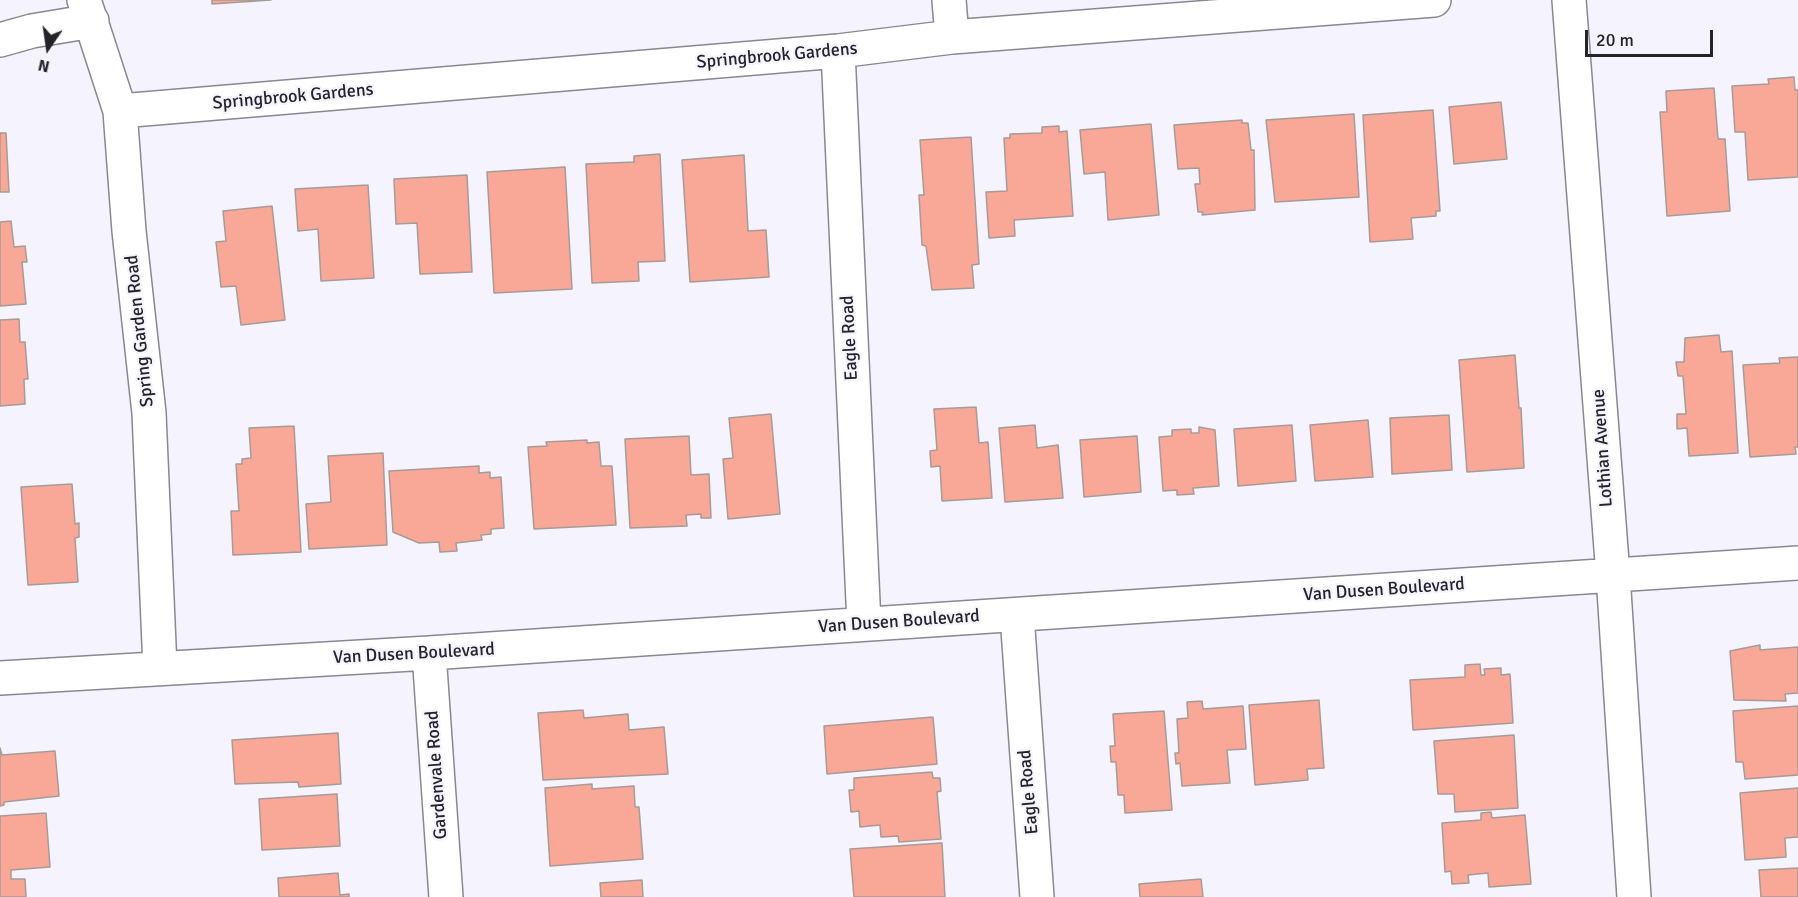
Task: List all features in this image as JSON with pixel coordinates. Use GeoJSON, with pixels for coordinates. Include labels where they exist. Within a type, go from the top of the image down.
{"type":"FeatureCollection","features":[{"type":"Feature","properties":{"kind":"street"},"geometry":{"type":"LineString","coordinates":[[949,0],[952,37]]}},
{"type":"Feature","properties":{"kind":"street","name":"Springbrook Gardens"},"geometry":{"type":"LineString","coordinates":[[120,111],[838,51],[952,37],[1434,0]]}},
{"type":"Feature","properties":{"kind":"street","name":"Lothian Avenue"},"geometry":{"type":"LineString","coordinates":[[1569,0],[1613,575],[1634,897]]}},
{"type":"Feature","properties":{"kind":"street"},"geometry":{"type":"LineString","coordinates":[[0,40],[32,31],[88,10]]}},
{"type":"Feature","properties":{"kind":"street","name":"Spring Garden Road"},"geometry":{"type":"LineString","coordinates":[[88,10],[120,111],[129,231],[149,413],[160,668]]}},
{"type":"Feature","properties":{"kind":"street","name":"Eagle Road"},"geometry":{"type":"LineString","coordinates":[[838,51],[864,624]]}},
{"type":"Feature","properties":{"kind":"street","name":"Van Dusen Boulevard"},"geometry":{"type":"LineString","coordinates":[[0,678],[429,653],[1798,562]]}},
{"type":"Feature","properties":{"kind":"street","name":"Eagle Road"},"geometry":{"type":"LineString","coordinates":[[1017,615],[1037,897]]}},
{"type":"Feature","properties":{"kind":"street","name":"Gardenvale Road"},"geometry":{"type":"LineString","coordinates":[[429,653],[446,897]]}},
{"type":"Feature","properties":{"kind":"building"},"geometry":{"type":"Polygon","coordinates":[[[212,0],[271,0],[212,4],[212,0]]]}},
{"type":"Feature","properties":{"kind":"building"},"geometry":{"type":"Polygon","coordinates":[[[1794,77],[1795,90],[1798,90],[1798,177],[1748,180],[1745,132],[1735,132],[1732,86],[1769,84],[1768,79],[1794,77]]]}},
{"type":"Feature","properties":{"kind":"building"},"geometry":{"type":"Polygon","coordinates":[[[1714,88],[1718,139],[1725,139],[1730,211],[1667,216],[1660,112],[1667,112],[1666,91],[1714,88]]]}},
{"type":"Feature","properties":{"kind":"building"},"geometry":{"type":"Polygon","coordinates":[[[1501,102],[1507,159],[1454,164],[1449,107],[1501,102]]]}},
{"type":"Feature","properties":{"kind":"building"},"geometry":{"type":"Polygon","coordinates":[[[1433,110],[1440,211],[1436,211],[1436,216],[1411,218],[1413,239],[1370,242],[1363,115],[1433,110]]]}},
{"type":"Feature","properties":{"kind":"building"},"geometry":{"type":"Polygon","coordinates":[[[1354,114],[1359,197],[1275,202],[1266,120],[1354,114]]]}},
{"type":"Feature","properties":{"kind":"building"},"geometry":{"type":"Polygon","coordinates":[[[1242,120],[1242,123],[1248,123],[1251,150],[1254,150],[1255,210],[1202,215],[1203,212],[1198,212],[1195,184],[1200,184],[1199,168],[1178,169],[1174,125],[1242,120]]]}},
{"type":"Feature","properties":{"kind":"building"},"geometry":{"type":"Polygon","coordinates":[[[1151,124],[1159,215],[1108,220],[1105,172],[1084,174],[1080,130],[1151,124]]]}},
{"type":"Feature","properties":{"kind":"building"},"geometry":{"type":"Polygon","coordinates":[[[1059,126],[1059,132],[1067,131],[1073,216],[1014,220],[1015,236],[989,238],[986,192],[1007,191],[1004,138],[1010,138],[1010,134],[1042,133],[1042,127],[1059,126]]]}},
{"type":"Feature","properties":{"kind":"building"},"geometry":{"type":"Polygon","coordinates":[[[0,133],[6,133],[9,192],[0,192],[0,133]]]}},
{"type":"Feature","properties":{"kind":"building"},"geometry":{"type":"Polygon","coordinates":[[[971,137],[979,264],[972,265],[974,288],[932,290],[926,246],[922,245],[919,195],[924,195],[920,140],[971,137]]]}},
{"type":"Feature","properties":{"kind":"building"},"geometry":{"type":"Polygon","coordinates":[[[660,154],[665,261],[638,262],[639,281],[592,283],[586,164],[634,162],[634,156],[660,154]]]}},
{"type":"Feature","properties":{"kind":"building"},"geometry":{"type":"Polygon","coordinates":[[[744,155],[748,231],[766,230],[769,277],[690,282],[682,160],[744,155]]]}},
{"type":"Feature","properties":{"kind":"building"},"geometry":{"type":"Polygon","coordinates":[[[565,167],[572,289],[494,293],[487,172],[565,167]]]}},
{"type":"Feature","properties":{"kind":"building"},"geometry":{"type":"Polygon","coordinates":[[[467,175],[472,272],[420,274],[417,223],[396,224],[394,179],[467,175]]]}},
{"type":"Feature","properties":{"kind":"building"},"geometry":{"type":"Polygon","coordinates":[[[368,185],[374,278],[321,281],[318,229],[298,231],[295,189],[368,185]]]}},
{"type":"Feature","properties":{"kind":"building"},"geometry":{"type":"Polygon","coordinates":[[[272,206],[285,320],[241,325],[236,286],[221,287],[216,242],[226,241],[223,211],[272,206]]]}},
{"type":"Feature","properties":{"kind":"building"},"geometry":{"type":"Polygon","coordinates":[[[11,221],[14,247],[25,246],[27,262],[22,262],[26,304],[0,306],[0,222],[11,221]]]}},
{"type":"Feature","properties":{"kind":"building"},"geometry":{"type":"Polygon","coordinates":[[[19,319],[20,342],[25,342],[28,379],[24,379],[25,404],[0,406],[0,320],[19,319]]]}},
{"type":"Feature","properties":{"kind":"building"},"geometry":{"type":"Polygon","coordinates":[[[1719,335],[1721,352],[1732,351],[1738,453],[1689,456],[1687,428],[1677,429],[1677,414],[1686,414],[1683,376],[1678,376],[1676,362],[1684,362],[1685,338],[1719,335]]]}},
{"type":"Feature","properties":{"kind":"building"},"geometry":{"type":"Polygon","coordinates":[[[1515,355],[1524,468],[1467,472],[1459,360],[1515,355]]]}},
{"type":"Feature","properties":{"kind":"building"},"geometry":{"type":"Polygon","coordinates":[[[1798,357],[1798,447],[1795,447],[1796,454],[1750,457],[1743,365],[1780,363],[1779,358],[1798,357]]]}},
{"type":"Feature","properties":{"kind":"building"},"geometry":{"type":"Polygon","coordinates":[[[976,407],[979,443],[988,442],[992,498],[942,501],[940,466],[931,467],[930,451],[937,450],[934,409],[976,407]]]}},
{"type":"Feature","properties":{"kind":"building"},"geometry":{"type":"Polygon","coordinates":[[[771,414],[780,514],[728,519],[723,459],[733,458],[729,418],[771,414]]]}},
{"type":"Feature","properties":{"kind":"building"},"geometry":{"type":"Polygon","coordinates":[[[1449,415],[1452,470],[1392,474],[1390,418],[1449,415]]]}},
{"type":"Feature","properties":{"kind":"building"},"geometry":{"type":"Polygon","coordinates":[[[1368,420],[1373,477],[1315,481],[1310,425],[1368,420]]]}},
{"type":"Feature","properties":{"kind":"building"},"geometry":{"type":"Polygon","coordinates":[[[1035,425],[1037,448],[1058,445],[1063,498],[1005,502],[999,428],[1035,425]]]}},
{"type":"Feature","properties":{"kind":"building"},"geometry":{"type":"Polygon","coordinates":[[[1292,425],[1296,481],[1238,486],[1234,429],[1292,425]]]}},
{"type":"Feature","properties":{"kind":"building"},"geometry":{"type":"Polygon","coordinates":[[[294,426],[301,552],[233,555],[231,511],[239,511],[236,464],[242,464],[242,459],[251,458],[249,428],[294,426]]]}},
{"type":"Feature","properties":{"kind":"building"},"geometry":{"type":"Polygon","coordinates":[[[1199,427],[1215,430],[1219,486],[1193,488],[1194,494],[1177,495],[1177,490],[1163,491],[1159,437],[1172,436],[1172,430],[1191,429],[1191,433],[1199,433],[1199,427]]]}},
{"type":"Feature","properties":{"kind":"building"},"geometry":{"type":"Polygon","coordinates":[[[689,436],[691,475],[709,474],[711,518],[701,518],[701,514],[686,515],[687,526],[630,528],[625,439],[689,436]]]}},
{"type":"Feature","properties":{"kind":"building"},"geometry":{"type":"Polygon","coordinates":[[[1137,436],[1141,492],[1084,497],[1080,440],[1137,436]]]}},
{"type":"Feature","properties":{"kind":"building"},"geometry":{"type":"Polygon","coordinates":[[[587,440],[587,443],[599,442],[601,466],[612,466],[616,525],[534,529],[528,447],[547,446],[546,442],[587,440]]]}},
{"type":"Feature","properties":{"kind":"building"},"geometry":{"type":"Polygon","coordinates":[[[383,453],[387,545],[309,549],[306,504],[331,502],[328,456],[383,453]]]}},
{"type":"Feature","properties":{"kind":"building"},"geometry":{"type":"Polygon","coordinates":[[[479,466],[479,473],[490,472],[490,478],[501,477],[504,528],[491,529],[491,534],[481,535],[482,540],[456,543],[457,551],[440,552],[439,542],[419,543],[393,532],[389,471],[479,466]]]}},
{"type":"Feature","properties":{"kind":"building"},"geometry":{"type":"Polygon","coordinates":[[[72,484],[75,524],[79,523],[79,537],[75,538],[78,582],[28,585],[21,487],[72,484]]]}},
{"type":"Feature","properties":{"kind":"building"},"geometry":{"type":"Polygon","coordinates":[[[1760,645],[1760,650],[1798,647],[1798,693],[1785,694],[1786,701],[1734,700],[1730,651],[1760,645]]]}},
{"type":"Feature","properties":{"kind":"building"},"geometry":{"type":"Polygon","coordinates":[[[1480,664],[1481,675],[1485,675],[1484,669],[1501,668],[1501,675],[1510,674],[1513,723],[1413,730],[1410,680],[1465,677],[1465,665],[1480,664]]]}},
{"type":"Feature","properties":{"kind":"building"},"geometry":{"type":"Polygon","coordinates":[[[1319,700],[1324,768],[1307,769],[1308,780],[1255,785],[1249,705],[1319,700]]]}},
{"type":"Feature","properties":{"kind":"building"},"geometry":{"type":"Polygon","coordinates":[[[1202,701],[1203,709],[1243,706],[1246,749],[1227,750],[1230,783],[1182,786],[1180,763],[1176,764],[1175,753],[1179,753],[1177,719],[1188,718],[1187,702],[1202,701]]]}},
{"type":"Feature","properties":{"kind":"building"},"geometry":{"type":"Polygon","coordinates":[[[1798,706],[1798,775],[1745,779],[1743,762],[1736,762],[1733,711],[1798,706]]]}},
{"type":"Feature","properties":{"kind":"building"},"geometry":{"type":"Polygon","coordinates":[[[583,710],[584,718],[628,714],[629,730],[664,727],[668,774],[543,780],[538,713],[583,710]]]}},
{"type":"Feature","properties":{"kind":"building"},"geometry":{"type":"Polygon","coordinates":[[[1164,711],[1172,810],[1125,813],[1124,795],[1118,795],[1116,762],[1111,762],[1110,746],[1115,746],[1113,714],[1164,711]]]}},
{"type":"Feature","properties":{"kind":"building"},"geometry":{"type":"Polygon","coordinates":[[[933,717],[937,764],[827,774],[824,726],[933,717]]]}},
{"type":"Feature","properties":{"kind":"building"},"geometry":{"type":"Polygon","coordinates":[[[338,733],[341,784],[299,787],[298,782],[235,784],[232,740],[338,733]]]}},
{"type":"Feature","properties":{"kind":"building"},"geometry":{"type":"Polygon","coordinates":[[[1514,735],[1518,808],[1455,812],[1454,794],[1438,794],[1434,741],[1514,735]]]}},
{"type":"Feature","properties":{"kind":"building"},"geometry":{"type":"Polygon","coordinates":[[[0,748],[2,755],[55,751],[59,796],[4,802],[4,805],[0,806],[0,748]]]}},
{"type":"Feature","properties":{"kind":"building"},"geometry":{"type":"Polygon","coordinates":[[[932,772],[933,778],[940,778],[941,791],[937,792],[941,839],[899,842],[898,836],[881,837],[880,825],[860,827],[859,811],[851,812],[849,790],[854,790],[854,778],[932,772]]]}},
{"type":"Feature","properties":{"kind":"building"},"geometry":{"type":"Polygon","coordinates":[[[592,784],[592,789],[634,786],[635,807],[639,807],[643,859],[550,866],[545,788],[592,784]]]}},
{"type":"Feature","properties":{"kind":"building"},"geometry":{"type":"Polygon","coordinates":[[[1798,788],[1798,837],[1785,838],[1786,857],[1745,860],[1740,793],[1798,788]]]}},
{"type":"Feature","properties":{"kind":"building"},"geometry":{"type":"Polygon","coordinates":[[[337,794],[340,846],[262,850],[259,799],[337,794]]]}},
{"type":"Feature","properties":{"kind":"building"},"geometry":{"type":"Polygon","coordinates":[[[1491,812],[1492,818],[1525,815],[1531,884],[1489,887],[1488,873],[1468,875],[1469,883],[1452,884],[1451,871],[1445,872],[1442,823],[1481,820],[1481,813],[1491,812]]]}},
{"type":"Feature","properties":{"kind":"building"},"geometry":{"type":"Polygon","coordinates":[[[46,813],[50,867],[11,870],[11,879],[25,879],[26,897],[0,897],[0,816],[46,813]]]}},
{"type":"Feature","properties":{"kind":"building"},"geometry":{"type":"Polygon","coordinates":[[[942,843],[945,897],[854,897],[850,849],[942,843]]]}},
{"type":"Feature","properties":{"kind":"building"},"geometry":{"type":"Polygon","coordinates":[[[1798,868],[1798,897],[1761,897],[1759,870],[1798,868]]]}},
{"type":"Feature","properties":{"kind":"building"},"geometry":{"type":"Polygon","coordinates":[[[338,873],[340,895],[349,894],[349,897],[279,897],[278,878],[338,873]]]}},
{"type":"Feature","properties":{"kind":"building"},"geometry":{"type":"Polygon","coordinates":[[[1201,879],[1203,897],[1140,897],[1139,884],[1201,879]]]}},
{"type":"Feature","properties":{"kind":"building"},"geometry":{"type":"Polygon","coordinates":[[[642,880],[643,897],[601,897],[600,883],[642,880]]]}}]}
